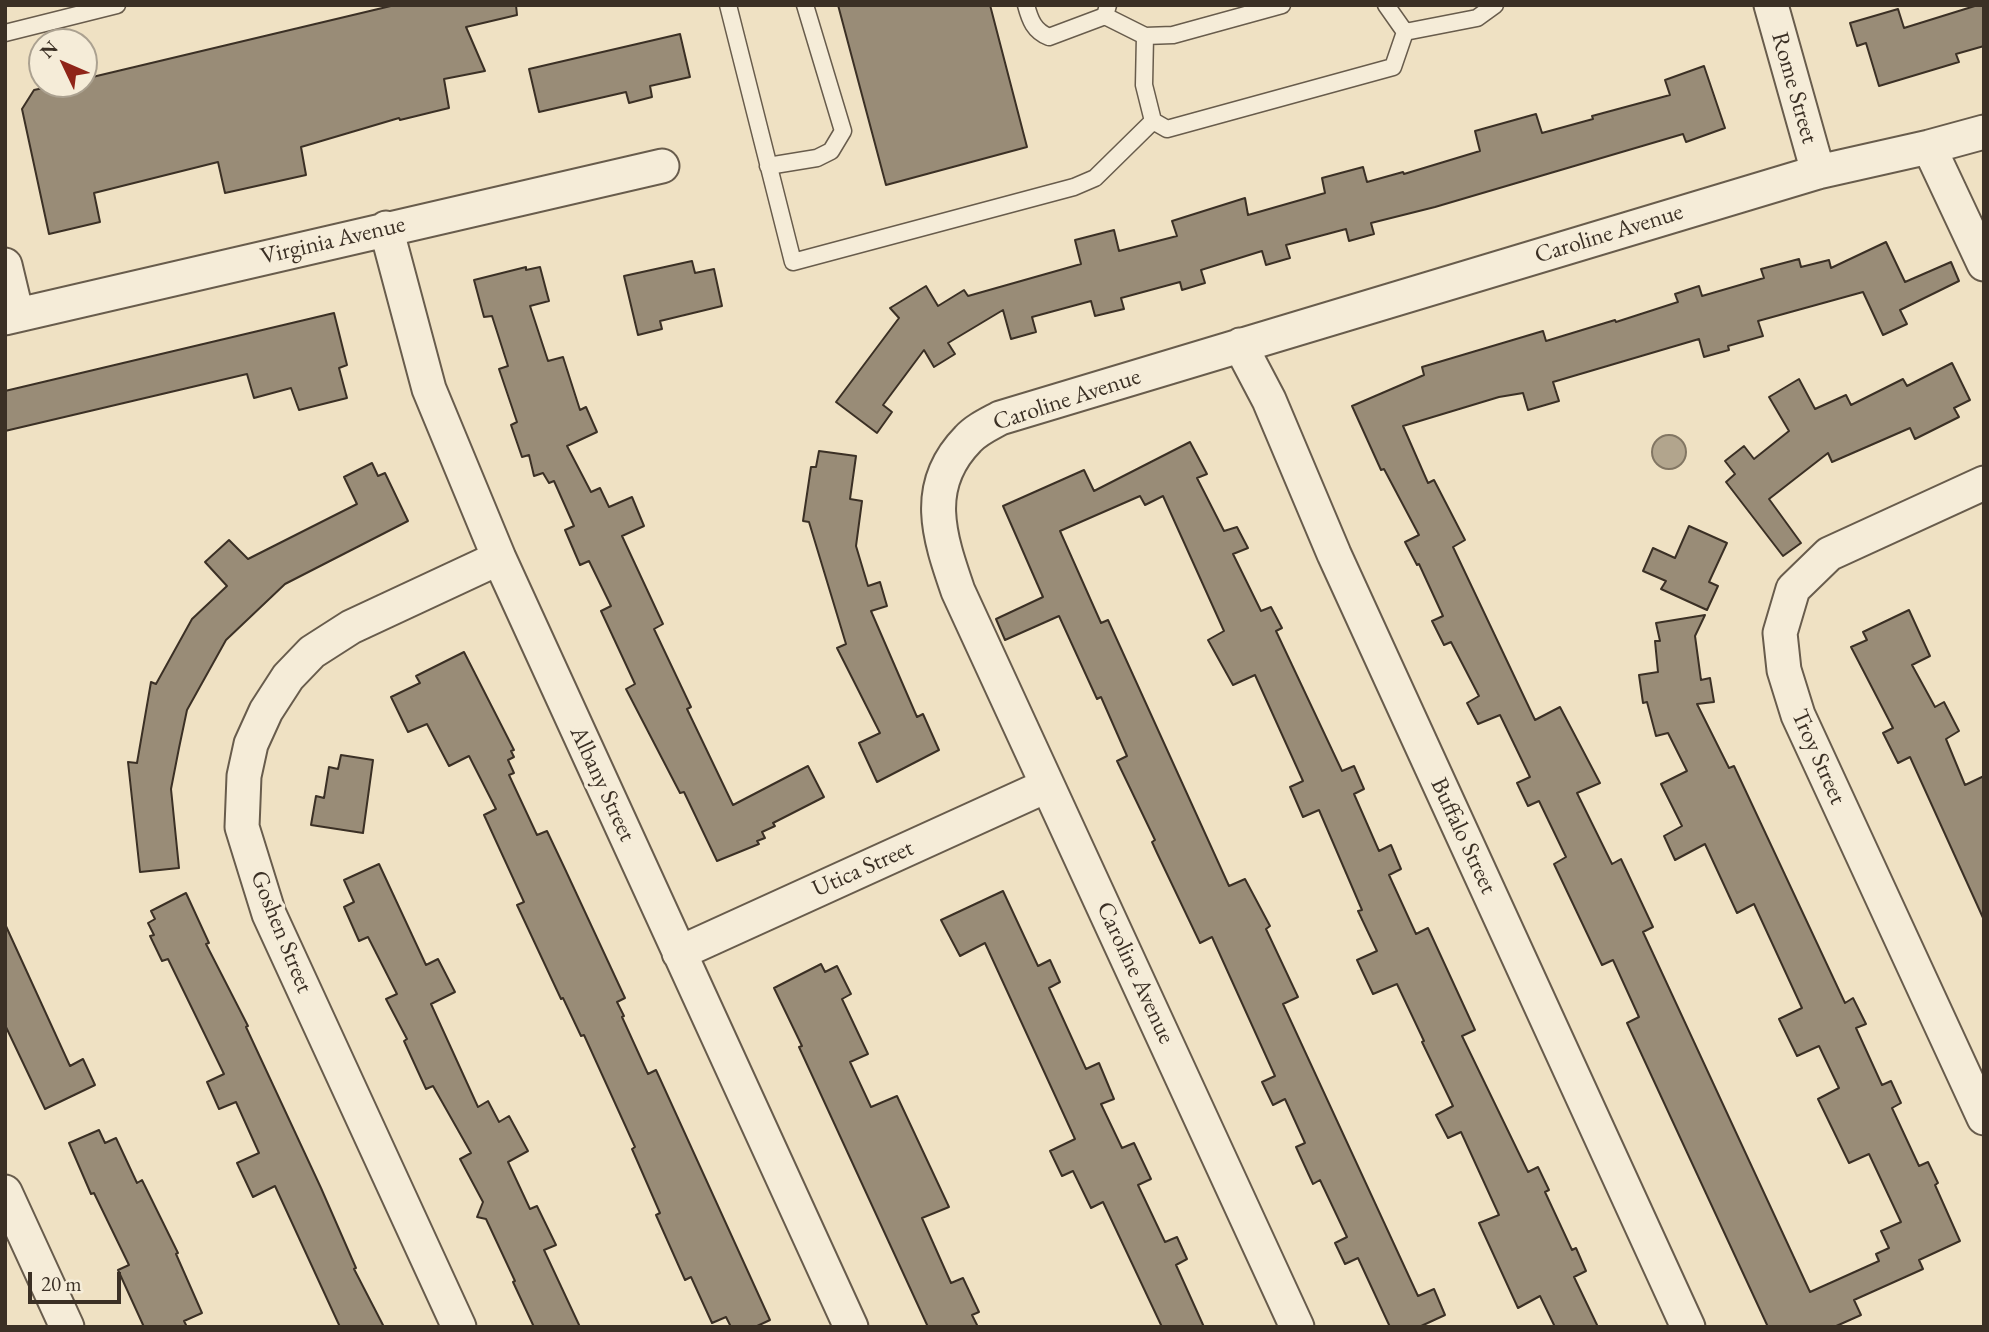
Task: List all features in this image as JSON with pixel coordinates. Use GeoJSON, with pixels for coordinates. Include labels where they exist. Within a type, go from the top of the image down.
{"type":"FeatureCollection","features":[{"type":"Feature","properties":{"kind":"street","name":"Rome Street"},"geometry":{"type":"LineString","coordinates":[[1771,5],[1818,172]]}},
{"type":"Feature","properties":{"kind":"street","name":"Caroline Avenue"},"geometry":{"type":"LineString","coordinates":[[1297,1327],[958,591],[944,549],[937,501],[948,463],[969,437],[1000,418],[1818,172],[1984,132]]}},
{"type":"Feature","properties":{"kind":"street"},"geometry":{"type":"LineString","coordinates":[[1929,147],[1984,264]]}},
{"type":"Feature","properties":{"kind":"street","name":"Virginia Avenue"},"geometry":{"type":"LineString","coordinates":[[11,316],[662,166]]}},
{"type":"Feature","properties":{"kind":"street","name":"Albany Street"},"geometry":{"type":"LineString","coordinates":[[386,228],[429,389],[499,558],[851,1327]]}},
{"type":"Feature","properties":{"kind":"street"},"geometry":{"type":"LineString","coordinates":[[5,265],[11,316]]}},
{"type":"Feature","properties":{"kind":"street","name":"Buffalo Street"},"geometry":{"type":"LineString","coordinates":[[1240,345],[1269,400],[1334,554],[1688,1327]]}},
{"type":"Feature","properties":{"kind":"street","name":"Troy Street"},"geometry":{"type":"LineString","coordinates":[[1984,483],[1829,554],[1793,589],[1780,633],[1784,670],[1798,715],[1984,1118]]}},
{"type":"Feature","properties":{"kind":"street","name":"Goshen Street"},"geometry":{"type":"LineString","coordinates":[[459,1327],[269,914],[242,827],[243,776],[251,744],[266,711],[288,677],[312,653],[351,627],[499,558]]}},
{"type":"Feature","properties":{"kind":"street","name":"Utica Street"},"geometry":{"type":"LineString","coordinates":[[679,953],[1046,786]]}},
{"type":"Feature","properties":{"kind":"street"},"geometry":{"type":"LineString","coordinates":[[5,1192],[67,1327]]}},
{"type":"Feature","properties":{"kind":"lane"},"geometry":{"type":"LineString","coordinates":[[5,33],[117,5]]}},
{"type":"Feature","properties":{"kind":"lane"},"geometry":{"type":"LineString","coordinates":[[728,5],[793,262],[1073,187],[1096,178],[1153,121]]}},
{"type":"Feature","properties":{"kind":"lane"},"geometry":{"type":"LineString","coordinates":[[768,166],[817,158],[831,151],[842,131],[805,5]]}},
{"type":"Feature","properties":{"kind":"lane"},"geometry":{"type":"LineString","coordinates":[[1026,5],[1030,21],[1040,33],[1049,37],[1107,10],[1145,36],[1173,35],[1282,5]]}},
{"type":"Feature","properties":{"kind":"lane"},"geometry":{"type":"LineString","coordinates":[[1386,5],[1405,32]]}},
{"type":"Feature","properties":{"kind":"lane"},"geometry":{"type":"LineString","coordinates":[[1405,32],[1478,18],[1494,5]]}},
{"type":"Feature","properties":{"kind":"lane"},"geometry":{"type":"LineString","coordinates":[[1145,36],[1144,85],[1153,121],[1167,129],[1393,67],[1405,32]]}},
{"type":"Feature","properties":{"kind":"shaded area"},"geometry":{"type":"Polygon","coordinates":[[[1669,435],[1681,440],[1686,452],[1681,464],[1669,469],[1657,464],[1652,452],[1657,440],[1669,435]]]}},
{"type":"Feature","properties":{"kind":"building"},"geometry":{"type":"Polygon","coordinates":[[[395,5],[516,5],[517,15],[466,27],[485,71],[444,79],[449,108],[400,120],[399,118],[301,147],[306,175],[225,193],[218,162],[94,193],[100,222],[49,234],[22,109],[29,98],[98,98],[98,76],[395,5]]]}},
{"type":"Feature","properties":{"kind":"building"},"geometry":{"type":"Polygon","coordinates":[[[838,5],[990,5],[1027,147],[886,185],[838,5]]]}},
{"type":"Feature","properties":{"kind":"building"},"geometry":{"type":"Polygon","coordinates":[[[1984,5],[1984,46],[1956,54],[1959,62],[1879,86],[1866,43],[1857,46],[1850,23],[1898,9],[1904,28],[1984,5]]]}},
{"type":"Feature","properties":{"kind":"building"},"geometry":{"type":"Polygon","coordinates":[[[680,34],[690,77],[650,86],[652,97],[629,103],[626,92],[539,112],[529,69],[680,34]]]}},
{"type":"Feature","properties":{"kind":"building"},"geometry":{"type":"Polygon","coordinates":[[[1704,66],[1725,128],[1686,142],[1683,134],[1435,207],[1371,223],[1374,234],[1349,241],[1346,229],[1286,245],[1290,258],[1266,265],[1262,251],[1201,270],[1205,283],[1182,290],[1180,282],[1121,298],[1124,309],[1095,316],[1091,301],[1032,317],[1036,332],[1011,339],[1003,310],[948,343],[955,354],[934,367],[924,350],[883,405],[892,412],[877,433],[836,402],[899,318],[890,308],[926,286],[938,306],[964,290],[968,296],[1081,264],[1075,240],[1114,230],[1119,251],[1177,236],[1172,221],[1245,198],[1248,215],[1325,193],[1322,178],[1363,167],[1367,182],[1403,172],[1404,174],[1480,151],[1475,131],[1536,114],[1542,133],[1593,119],[1592,116],[1670,95],[1665,80],[1704,66]]]}},
{"type":"Feature","properties":{"kind":"building"},"geometry":{"type":"Polygon","coordinates":[[[1886,242],[1905,282],[1951,262],[1959,281],[1900,310],[1907,324],[1883,335],[1863,292],[1758,321],[1763,336],[1728,346],[1729,350],[1704,357],[1699,339],[1553,382],[1559,401],[1528,410],[1523,393],[1499,397],[1403,426],[1428,483],[1434,480],[1465,540],[1453,547],[1535,720],[1560,707],[1600,783],[1577,793],[1612,864],[1621,859],[1653,927],[1643,932],[1810,1292],[1879,1261],[1876,1254],[1889,1248],[1881,1231],[1901,1222],[1869,1154],[1849,1163],[1818,1099],[1839,1088],[1819,1046],[1797,1056],[1779,1019],[1802,1008],[1754,904],[1737,913],[1705,844],[1675,860],[1664,836],[1682,826],[1661,784],[1687,771],[1668,733],[1656,736],[1647,702],[1643,703],[1639,675],[1658,672],[1655,641],[1660,641],[1656,623],[1705,615],[1695,636],[1701,680],[1710,678],[1714,702],[1697,704],[1729,768],[1734,766],[1845,1003],[1853,998],[1866,1024],[1856,1028],[1882,1085],[1891,1081],[1901,1103],[1892,1108],[1919,1166],[1928,1162],[1938,1183],[1935,1185],[1960,1241],[1919,1260],[1923,1269],[1854,1300],[1861,1315],[1834,1327],[1768,1327],[1627,1023],[1639,1017],[1613,960],[1602,965],[1554,864],[1566,857],[1539,801],[1528,806],[1517,783],[1530,777],[1500,715],[1478,724],[1467,703],[1479,696],[1451,642],[1444,645],[1432,621],[1443,616],[1419,564],[1417,565],[1405,542],[1419,535],[1384,469],[1381,470],[1352,406],[1424,375],[1422,367],[1543,331],[1546,341],[1615,320],[1616,322],[1678,302],[1675,294],[1699,286],[1702,296],[1764,278],[1761,269],[1799,259],[1801,267],[1829,260],[1831,268],[1886,242]]]}},
{"type":"Feature","properties":{"kind":"building"},"geometry":{"type":"Polygon","coordinates":[[[692,261],[695,273],[714,269],[722,306],[660,321],[662,329],[638,335],[624,276],[692,261]]]}},
{"type":"Feature","properties":{"kind":"building"},"geometry":{"type":"Polygon","coordinates":[[[526,267],[526,270],[540,267],[549,301],[530,306],[548,361],[563,357],[580,410],[586,407],[597,432],[567,446],[591,492],[600,488],[609,507],[632,497],[644,526],[622,536],[663,624],[654,629],[691,707],[687,709],[733,805],[808,766],[824,797],[773,823],[775,826],[762,832],[765,838],[757,841],[759,844],[717,861],[684,792],[680,793],[626,689],[635,684],[601,611],[611,606],[589,561],[580,565],[565,530],[574,526],[554,481],[549,483],[543,473],[534,476],[529,455],[522,457],[511,425],[517,422],[499,369],[508,366],[492,316],[484,317],[474,280],[526,267]]]}},
{"type":"Feature","properties":{"kind":"building"},"geometry":{"type":"Polygon","coordinates":[[[334,313],[347,365],[339,368],[347,398],[299,410],[291,388],[254,398],[247,374],[5,431],[5,391],[334,313]]]}},
{"type":"Feature","properties":{"kind":"building"},"geometry":{"type":"Polygon","coordinates":[[[1952,363],[1970,400],[1954,408],[1959,417],[1915,439],[1910,428],[1832,462],[1828,453],[1769,499],[1801,543],[1783,556],[1726,482],[1735,474],[1725,461],[1744,446],[1754,459],[1789,431],[1769,397],[1799,379],[1815,409],[1846,395],[1851,405],[1903,379],[1907,386],[1952,363]]]}},
{"type":"Feature","properties":{"kind":"building"},"geometry":{"type":"Polygon","coordinates":[[[1190,442],[1207,474],[1197,478],[1224,531],[1237,527],[1248,548],[1233,554],[1261,611],[1271,607],[1282,628],[1276,631],[1342,771],[1354,766],[1364,789],[1354,794],[1379,851],[1391,845],[1401,869],[1389,875],[1416,934],[1428,928],[1475,1030],[1462,1036],[1528,1172],[1538,1167],[1549,1190],[1545,1192],[1572,1250],[1576,1248],[1586,1271],[1574,1277],[1598,1327],[1555,1327],[1540,1296],[1518,1308],[1479,1223],[1499,1215],[1461,1132],[1448,1138],[1436,1115],[1453,1106],[1397,984],[1373,994],[1357,960],[1377,951],[1358,911],[1362,910],[1319,810],[1303,817],[1290,787],[1303,781],[1255,675],[1233,685],[1208,640],[1224,631],[1163,496],[1145,505],[1140,496],[1060,531],[1101,623],[1108,620],[1229,886],[1245,879],[1270,926],[1266,929],[1298,997],[1283,1004],[1418,1296],[1434,1289],[1445,1315],[1419,1327],[1390,1327],[1358,1258],[1345,1264],[1335,1243],[1347,1237],[1320,1180],[1313,1184],[1296,1147],[1305,1143],[1285,1099],[1273,1105],[1262,1082],[1275,1076],[1212,937],[1200,943],[1157,853],[1152,842],[1155,840],[1117,761],[1127,756],[1101,697],[1097,699],[1059,616],[1005,640],[996,619],[1043,597],[1003,506],[1084,470],[1094,491],[1190,442]]]}},
{"type":"Feature","properties":{"kind":"building"},"geometry":{"type":"Polygon","coordinates":[[[819,451],[856,456],[850,499],[862,501],[856,546],[868,586],[880,582],[887,606],[871,611],[917,717],[923,714],[939,750],[877,782],[859,743],[880,733],[837,648],[846,644],[809,522],[803,521],[811,467],[816,467],[819,451]]]}},
{"type":"Feature","properties":{"kind":"building"},"geometry":{"type":"Polygon","coordinates":[[[372,463],[378,476],[385,473],[408,521],[285,584],[226,640],[187,710],[179,748],[171,789],[179,868],[140,872],[128,762],[137,763],[151,682],[156,684],[192,619],[227,586],[205,562],[229,540],[248,559],[357,504],[344,477],[372,463]]]}},
{"type":"Feature","properties":{"kind":"building"},"geometry":{"type":"Polygon","coordinates":[[[1689,526],[1727,543],[1709,582],[1718,586],[1707,610],[1661,589],[1666,581],[1643,571],[1653,548],[1675,558],[1689,526]]]}},
{"type":"Feature","properties":{"kind":"building"},"geometry":{"type":"Polygon","coordinates":[[[1909,610],[1930,656],[1912,665],[1935,707],[1944,702],[1959,731],[1946,739],[1965,785],[1984,776],[1984,920],[1910,757],[1898,763],[1883,733],[1893,728],[1851,647],[1867,640],[1863,632],[1909,610]]]}},
{"type":"Feature","properties":{"kind":"building"},"geometry":{"type":"Polygon","coordinates":[[[464,652],[514,750],[511,751],[514,757],[508,760],[514,773],[509,775],[537,835],[547,831],[625,998],[617,1002],[624,1016],[622,1017],[648,1074],[656,1070],[770,1320],[755,1327],[731,1327],[726,1317],[712,1323],[691,1277],[685,1280],[656,1215],[660,1213],[632,1149],[635,1147],[584,1035],[581,1036],[563,998],[561,999],[517,905],[524,902],[484,815],[496,809],[469,756],[449,766],[427,724],[408,732],[391,697],[420,683],[416,676],[464,652]]]}},
{"type":"Feature","properties":{"kind":"building"},"geometry":{"type":"Polygon","coordinates":[[[341,755],[373,760],[363,833],[311,825],[316,796],[324,798],[329,767],[338,769],[341,755]]]}},
{"type":"Feature","properties":{"kind":"building"},"geometry":{"type":"Polygon","coordinates":[[[379,864],[426,965],[438,959],[455,992],[431,1004],[478,1107],[488,1101],[499,1122],[509,1116],[528,1151],[508,1162],[530,1209],[537,1206],[556,1245],[544,1250],[580,1327],[534,1327],[486,1219],[477,1217],[483,1202],[460,1159],[471,1153],[433,1086],[426,1089],[404,1041],[407,1039],[386,999],[397,994],[368,937],[359,941],[344,907],[354,902],[344,880],[379,864]]]}},
{"type":"Feature","properties":{"kind":"building"},"geometry":{"type":"Polygon","coordinates":[[[1003,891],[1038,966],[1050,960],[1060,982],[1049,988],[1086,1069],[1099,1063],[1114,1099],[1101,1104],[1122,1148],[1134,1143],[1151,1179],[1138,1185],[1165,1242],[1177,1237],[1187,1259],[1176,1265],[1204,1327],[1162,1327],[1103,1202],[1091,1208],[1073,1171],[1062,1176],[1050,1151],[1075,1139],[985,943],[960,956],[941,920],[1003,891]]]}},
{"type":"Feature","properties":{"kind":"building"},"geometry":{"type":"Polygon","coordinates":[[[186,893],[209,943],[206,944],[248,1026],[246,1027],[321,1188],[356,1268],[354,1269],[384,1327],[340,1327],[275,1186],[253,1197],[237,1163],[259,1153],[236,1102],[219,1109],[207,1082],[224,1074],[168,959],[162,961],[150,936],[154,935],[148,923],[155,919],[151,911],[186,893]]]}},
{"type":"Feature","properties":{"kind":"building"},"geometry":{"type":"Polygon","coordinates":[[[5,924],[70,1066],[83,1059],[95,1085],[45,1109],[5,1025],[5,924]]]}},
{"type":"Feature","properties":{"kind":"building"},"geometry":{"type":"Polygon","coordinates":[[[821,964],[825,972],[837,966],[851,994],[842,999],[868,1054],[850,1062],[871,1107],[897,1096],[949,1207],[922,1218],[951,1283],[963,1278],[979,1312],[972,1315],[978,1327],[928,1327],[799,1047],[802,1046],[774,988],[821,964]]]}},
{"type":"Feature","properties":{"kind":"building"},"geometry":{"type":"Polygon","coordinates":[[[99,1130],[105,1143],[116,1138],[137,1183],[142,1180],[178,1253],[176,1254],[202,1313],[184,1321],[187,1327],[144,1327],[118,1270],[129,1265],[94,1193],[91,1194],[69,1143],[99,1130]]]}}]}
